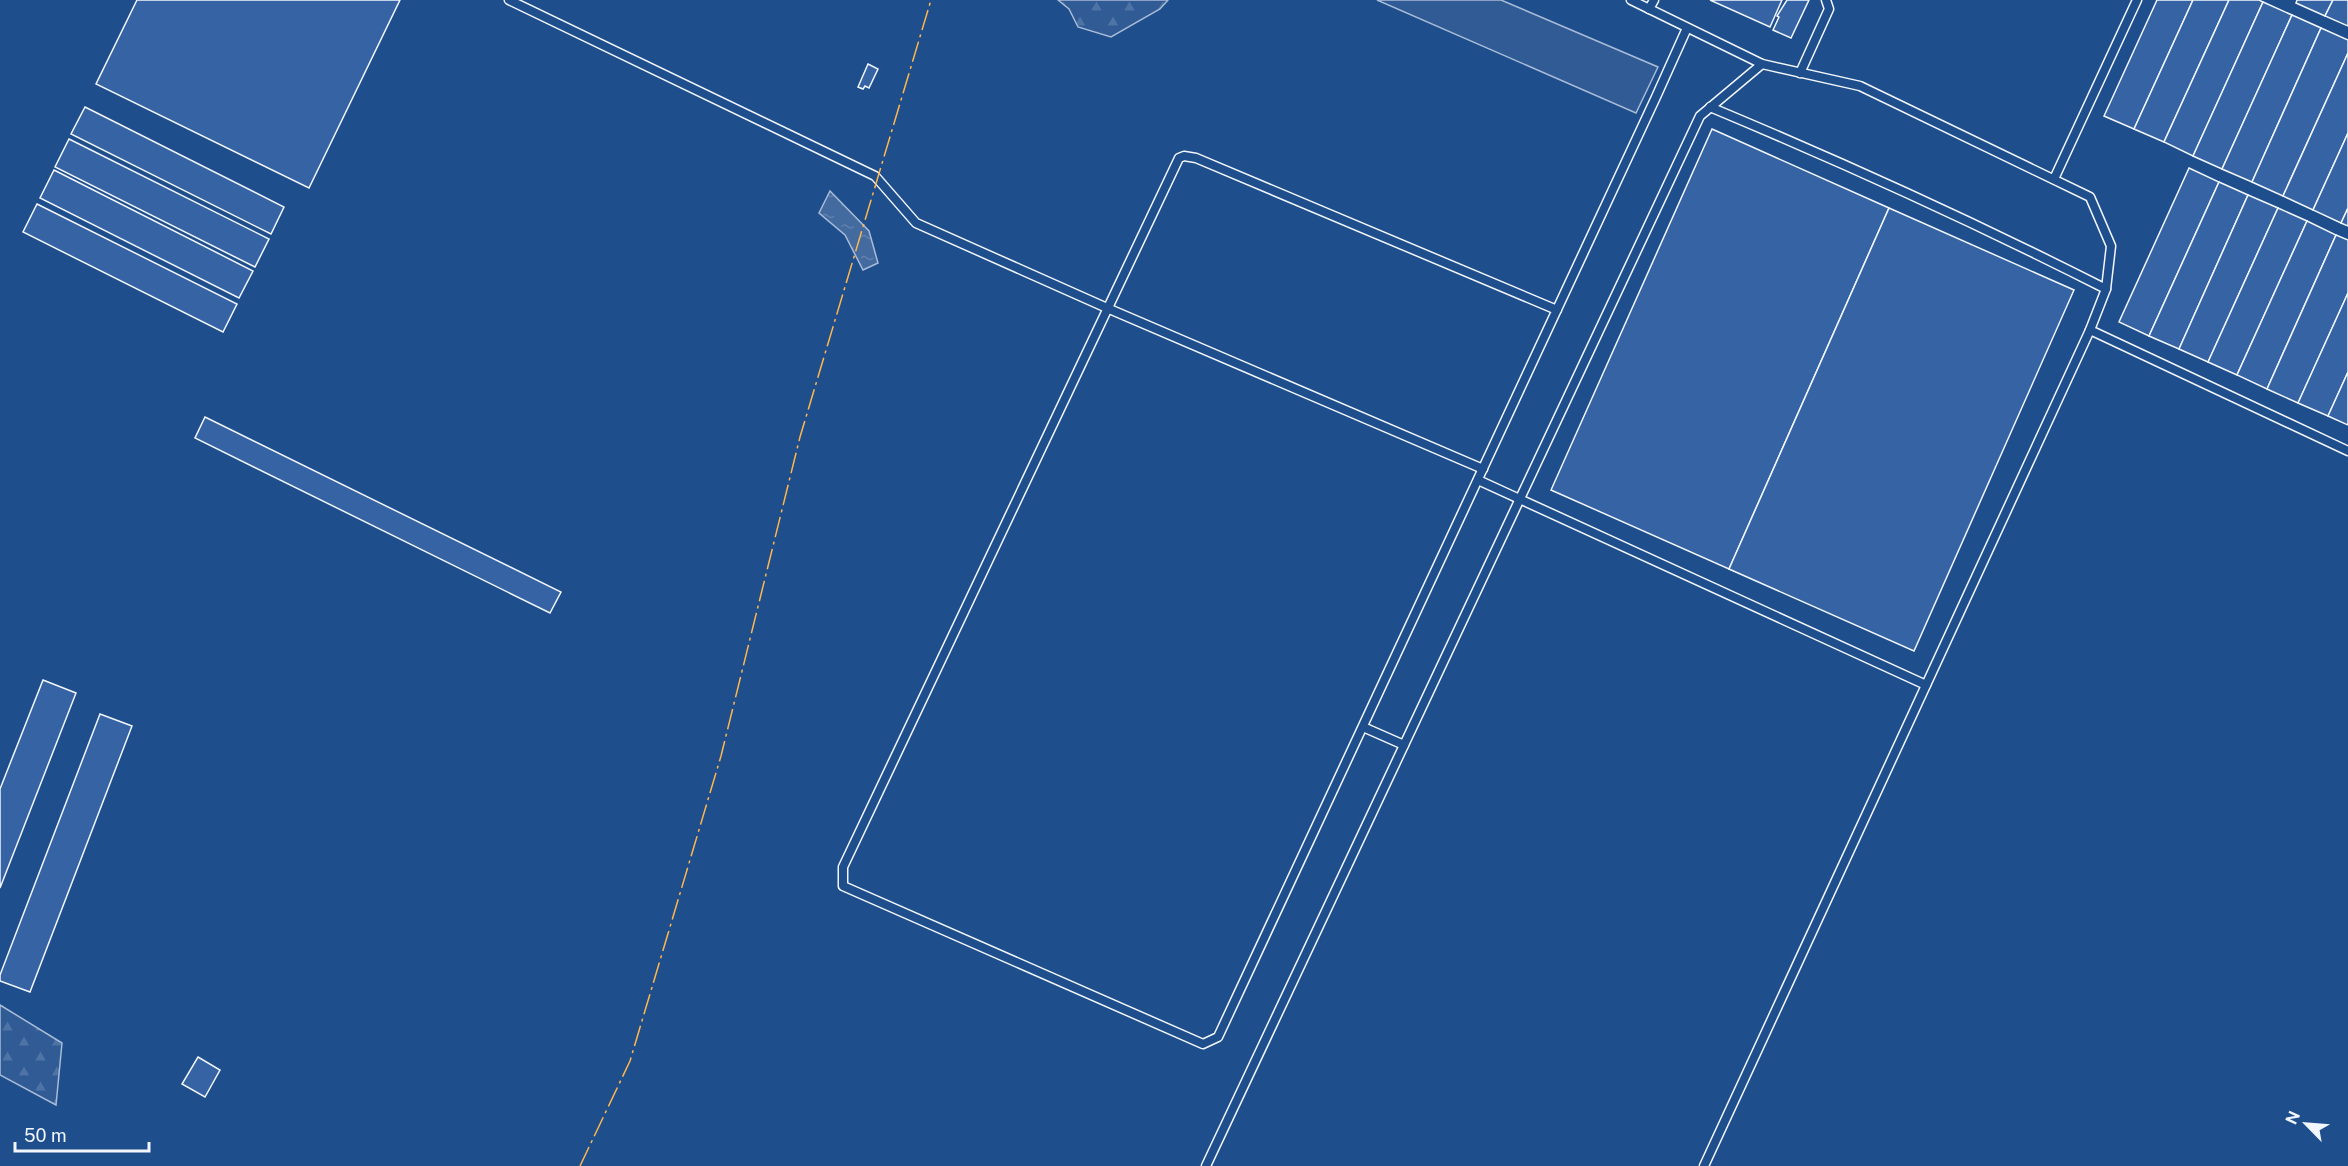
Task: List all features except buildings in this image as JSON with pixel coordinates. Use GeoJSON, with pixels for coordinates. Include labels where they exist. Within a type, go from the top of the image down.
{"type":"FeatureCollection","features":[{"type":"Feature","properties":{"kind":"lane"},"geometry":{"type":"LineString","coordinates":[[508,0],[875,176],[916,223],[1107,308],[1483,469]]}},
{"type":"Feature","properties":{"kind":"lane"},"geometry":{"type":"LineString","coordinates":[[1631,0],[1762,64],[1860,86],[2090,197],[2110,246],[2106,290],[2090,330],[1704,1166]]}},
{"type":"Feature","properties":{"kind":"lane"},"geometry":{"type":"LineString","coordinates":[[1649,9],[1654,0]]}},
{"type":"Feature","properties":{"kind":"lane"},"geometry":{"type":"LineString","coordinates":[[1800,73],[1829,9],[1826,0]]}},
{"type":"Feature","properties":{"kind":"lane"},"geometry":{"type":"LineString","coordinates":[[2054,179],[2137,0]]}},
{"type":"Feature","properties":{"kind":"lane"},"geometry":{"type":"LineString","coordinates":[[1557,310],[1207,163],[1184,156],[1179,158],[843,867],[843,886],[1203,1044],[1218,1037],[1478,480],[1557,310],[1687,28]]}},
{"type":"Feature","properties":{"kind":"lane"},"geometry":{"type":"LineString","coordinates":[[1206,1166],[1700,116],[1762,64]]}},
{"type":"Feature","properties":{"kind":"lane"},"geometry":{"type":"LineString","coordinates":[[1710,107],[1994,232],[2106,290]]}},
{"type":"Feature","properties":{"kind":"lane"},"geometry":{"type":"LineString","coordinates":[[2090,330],[2348,451]]}},
{"type":"Feature","properties":{"kind":"lane"},"geometry":{"type":"LineString","coordinates":[[1478,480],[1926,685]]}},
{"type":"Feature","properties":{"kind":"lane"},"geometry":{"type":"LineString","coordinates":[[1363,727],[1404,745]]}},
{"type":"Feature","properties":{"kind":"green space"},"geometry":{"type":"Polygon","coordinates":[[[1058,0],[1168,0],[1160,9],[1111,37],[1078,27],[1069,9],[1058,0]]]}},
{"type":"Feature","properties":{"kind":"green space"},"geometry":{"type":"Polygon","coordinates":[[[0,1005],[62,1043],[56,1105],[0,1075],[0,1005]]]}},
{"type":"Feature","properties":{"kind":"shaded area"},"geometry":{"type":"Polygon","coordinates":[[[1377,0],[1501,0],[1658,67],[1636,113],[1377,0]]]}},
{"type":"Feature","properties":{"kind":"water"},"geometry":{"type":"Polygon","coordinates":[[[830,191],[869,231],[878,263],[863,270],[845,235],[819,213],[830,191]]]}},
{"type":"Feature","properties":{"kind":"power"},"geometry":{"type":"LineString","coordinates":[[580,1166],[630,1061],[721,756],[800,437],[931,0]]}}]}
